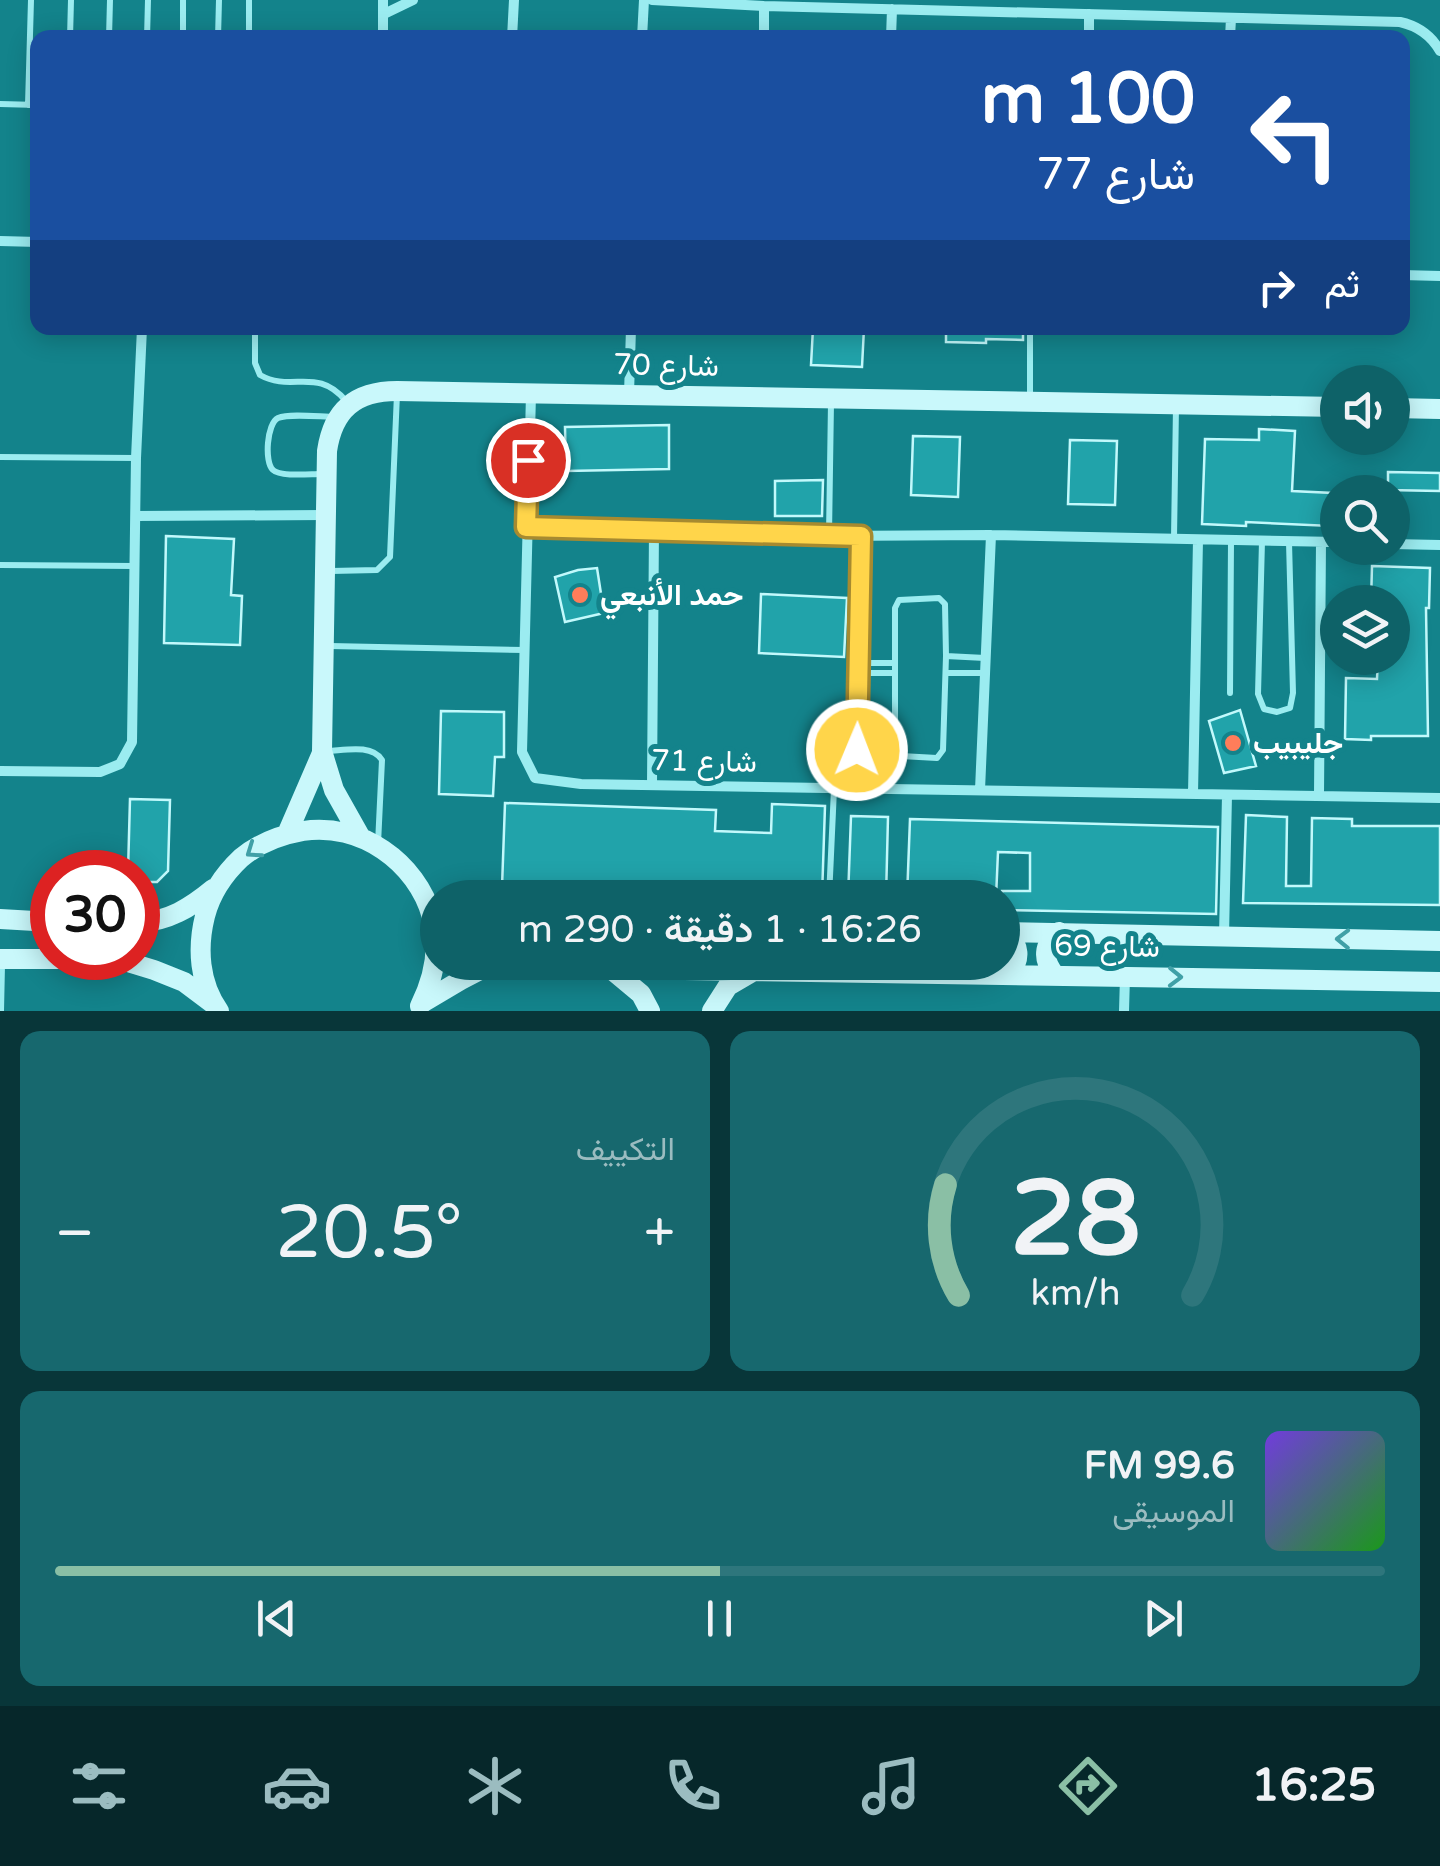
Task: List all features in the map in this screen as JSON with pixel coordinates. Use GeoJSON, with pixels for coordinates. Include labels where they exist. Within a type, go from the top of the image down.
{"type":"FeatureCollection","features":[{"type":"Feature","properties":{"kind":"street"},"geometry":{"type":"LineString","coordinates":[[383,0],[383,30]]}},
{"type":"Feature","properties":{"kind":"street"},"geometry":{"type":"LineString","coordinates":[[384,14],[413,0]]}},
{"type":"Feature","properties":{"kind":"street"},"geometry":{"type":"LineString","coordinates":[[512,30],[514,0]]}},
{"type":"Feature","properties":{"kind":"street"},"geometry":{"type":"LineString","coordinates":[[642,30],[644,0]]}},
{"type":"Feature","properties":{"kind":"street"},"geometry":{"type":"LineString","coordinates":[[652,0],[1400,22],[1430,36],[1440,51]]}},
{"type":"Feature","properties":{"kind":"street"},"geometry":{"type":"LineString","coordinates":[[1169,0],[1169,16]]}},
{"type":"Feature","properties":{"kind":"street"},"geometry":{"type":"LineString","coordinates":[[764,6],[764,30]]}},
{"type":"Feature","properties":{"kind":"street"},"geometry":{"type":"LineString","coordinates":[[891,30],[892,9]]}},
{"type":"Feature","properties":{"kind":"street"},"geometry":{"type":"LineString","coordinates":[[1089,14],[1089,30]]}},
{"type":"Feature","properties":{"kind":"street"},"geometry":{"type":"LineString","coordinates":[[1230,18],[1230,30]]}},
{"type":"Feature","properties":{"kind":"street"},"geometry":{"type":"LineString","coordinates":[[0,241],[30,242]]}},
{"type":"Feature","properties":{"kind":"street"},"geometry":{"type":"LineString","coordinates":[[1410,275],[1440,276]]}},
{"type":"Feature","properties":{"kind":"street"},"geometry":{"type":"LineString","coordinates":[[0,771],[100,772],[120,764],[132,742],[142,335]]}},
{"type":"Feature","properties":{"kind":"street"},"geometry":{"type":"LineString","coordinates":[[629,394],[630,335]]}},
{"type":"Feature","properties":{"kind":"street","name":"شارع 70"},"geometry":{"type":"LineString","coordinates":[[343,411],[364,395],[380,391],[1320,407]]}},
{"type":"Feature","properties":{"kind":"street","name":"شارع 71"},"geometry":{"type":"LineString","coordinates":[[530,394],[522,752],[535,778],[582,784],[1440,798]]}},
{"type":"Feature","properties":{"kind":"street"},"geometry":{"type":"LineString","coordinates":[[1410,408],[1440,409]]}},
{"type":"Feature","properties":{"kind":"street"},"geometry":{"type":"LineString","coordinates":[[343,411],[330,433],[327,474],[322,751],[334,790],[370,842]]}},
{"type":"Feature","properties":{"kind":"street"},"geometry":{"type":"LineString","coordinates":[[136,516],[326,515]]}},
{"type":"Feature","properties":{"kind":"street"},"geometry":{"type":"LineString","coordinates":[[526,527],[830,536],[1320,542]]}},
{"type":"Feature","properties":{"kind":"street"},"geometry":{"type":"LineString","coordinates":[[652,785],[654,530]]}},
{"type":"Feature","properties":{"kind":"street"},"geometry":{"type":"LineString","coordinates":[[856,788],[861,536]]}},
{"type":"Feature","properties":{"kind":"street"},"geometry":{"type":"LineString","coordinates":[[980,790],[991,536]]}},
{"type":"Feature","properties":{"kind":"street"},"geometry":{"type":"LineString","coordinates":[[1193,794],[1198,540]]}},
{"type":"Feature","properties":{"kind":"street"},"geometry":{"type":"LineString","coordinates":[[1410,545],[1440,546]]}},
{"type":"Feature","properties":{"kind":"street"},"geometry":{"type":"LineString","coordinates":[[1319,795],[1321,565]]}},
{"type":"Feature","properties":{"kind":"street"},"geometry":{"type":"LineString","coordinates":[[287,834],[322,751]]}},
{"type":"Feature","properties":{"kind":"street"},"geometry":{"type":"LineString","coordinates":[[1224,936],[1227,795]]}},
{"type":"Feature","properties":{"kind":"street"},"geometry":{"type":"LineString","coordinates":[[216,1008],[202,968],[201,931],[219,884],[248,852],[287,834],[337,831],[370,842],[420,883]]}},
{"type":"Feature","properties":{"kind":"street"},"geometry":{"type":"LineString","coordinates":[[160,919],[192,906],[219,884]]}},
{"type":"Feature","properties":{"kind":"street"},"geometry":{"type":"LineString","coordinates":[[0,919],[30,921]]}},
{"type":"Feature","properties":{"kind":"street"},"geometry":{"type":"LineString","coordinates":[[1055,975],[1045,958],[1051,938],[1059,932]]}},
{"type":"Feature","properties":{"kind":"street","name":"شارع 69"},"geometry":{"type":"LineString","coordinates":[[1020,933],[1440,941]]}},
{"type":"Feature","properties":{"kind":"street"},"geometry":{"type":"LineString","coordinates":[[1,958],[30,958]]}},
{"type":"Feature","properties":{"kind":"street"},"geometry":{"type":"LineString","coordinates":[[160,972],[184,982],[216,1008]]}},
{"type":"Feature","properties":{"kind":"street","name":"شارع 69"},"geometry":{"type":"LineString","coordinates":[[1020,975],[1440,982]]}},
{"type":"Feature","properties":{"kind":"street"},"geometry":{"type":"LineString","coordinates":[[1124,1011],[1125,976]]}},
{"type":"Feature","properties":{"kind":"street"},"geometry":{"type":"LineString","coordinates":[[419,1007],[430,980]]}},
{"type":"Feature","properties":{"kind":"street","name":"شارع 69"},"geometry":{"type":"LineString","coordinates":[[419,1007],[461,980]]}},
{"type":"Feature","properties":{"kind":"street"},"geometry":{"type":"LineString","coordinates":[[625,980],[641,994],[650,1011]]}},
{"type":"Feature","properties":{"kind":"street"},"geometry":{"type":"LineString","coordinates":[[712,1011],[728,986],[738,980]]}},
{"type":"Feature","properties":{"kind":"lane"},"geometry":{"type":"LineString","coordinates":[[31,0],[32,30]]}},
{"type":"Feature","properties":{"kind":"lane"},"geometry":{"type":"LineString","coordinates":[[70,30],[71,0]]}},
{"type":"Feature","properties":{"kind":"lane"},"geometry":{"type":"LineString","coordinates":[[110,0],[110,30]]}},
{"type":"Feature","properties":{"kind":"lane"},"geometry":{"type":"LineString","coordinates":[[147,30],[148,0]]}},
{"type":"Feature","properties":{"kind":"lane"},"geometry":{"type":"LineString","coordinates":[[183,30],[184,0]]}},
{"type":"Feature","properties":{"kind":"lane"},"geometry":{"type":"LineString","coordinates":[[218,0],[218,30]]}},
{"type":"Feature","properties":{"kind":"lane"},"geometry":{"type":"LineString","coordinates":[[249,0],[249,30]]}},
{"type":"Feature","properties":{"kind":"lane"},"geometry":{"type":"LineString","coordinates":[[0,104],[30,105]]}},
{"type":"Feature","properties":{"kind":"lane"},"geometry":{"type":"LineString","coordinates":[[255,335],[255,363],[260,375],[271,380],[324,383],[334,388],[343,411],[274,421],[269,430],[268,462],[272,470],[280,474],[327,474]]}},
{"type":"Feature","properties":{"kind":"lane"},"geometry":{"type":"LineString","coordinates":[[1030,335],[1030,401]]}},
{"type":"Feature","properties":{"kind":"lane"},"geometry":{"type":"LineString","coordinates":[[325,570],[377,570],[390,557],[397,391]]}},
{"type":"Feature","properties":{"kind":"lane"},"geometry":{"type":"LineString","coordinates":[[830,536],[831,397]]}},
{"type":"Feature","properties":{"kind":"lane"},"geometry":{"type":"LineString","coordinates":[[1174,539],[1176,403]]}},
{"type":"Feature","properties":{"kind":"lane"},"geometry":{"type":"LineString","coordinates":[[0,457],[136,458]]}},
{"type":"Feature","properties":{"kind":"lane"},"geometry":{"type":"LineString","coordinates":[[1230,693],[1231,540]]}},
{"type":"Feature","properties":{"kind":"lane"},"geometry":{"type":"LineString","coordinates":[[1262,540],[1258,694],[1264,708],[1277,712],[1290,708],[1293,693],[1289,541]]}},
{"type":"Feature","properties":{"kind":"lane"},"geometry":{"type":"LineString","coordinates":[[0,565],[134,566]]}},
{"type":"Feature","properties":{"kind":"lane"},"geometry":{"type":"LineString","coordinates":[[938,598],[945,604],[946,656],[944,750],[937,758],[901,756],[895,750],[894,673],[895,608],[900,600],[938,598]]}},
{"type":"Feature","properties":{"kind":"lane"},"geometry":{"type":"LineString","coordinates":[[324,646],[524,650]]}},
{"type":"Feature","properties":{"kind":"lane"},"geometry":{"type":"LineString","coordinates":[[946,656],[986,658]]}},
{"type":"Feature","properties":{"kind":"lane"},"geometry":{"type":"LineString","coordinates":[[858,668],[894,663]]}},
{"type":"Feature","properties":{"kind":"lane"},"geometry":{"type":"LineString","coordinates":[[858,668],[894,673]]}},
{"type":"Feature","properties":{"kind":"lane"},"geometry":{"type":"LineString","coordinates":[[947,673],[985,673]]}},
{"type":"Feature","properties":{"kind":"lane"},"geometry":{"type":"LineString","coordinates":[[322,751],[370,750],[380,755],[370,842]]}},
{"type":"Feature","properties":{"kind":"lane"},"geometry":{"type":"LineString","coordinates":[[830,880],[834,788]]}},
{"type":"Feature","properties":{"kind":"lane"},"geometry":{"type":"LineString","coordinates":[[1,958],[1,1011]]}},
{"type":"Feature","properties":{"kind":"building"},"geometry":{"type":"Polygon","coordinates":[[[813,335],[864,335],[862,367],[811,365],[813,335]]]}},
{"type":"Feature","properties":{"kind":"building"},"geometry":{"type":"Polygon","coordinates":[[[946,335],[1023,335],[1023,340],[946,342],[946,335]]]}},
{"type":"Feature","properties":{"kind":"building"},"geometry":{"type":"Polygon","coordinates":[[[669,425],[669,469],[566,471],[565,427],[669,425]]]}},
{"type":"Feature","properties":{"kind":"building"},"geometry":{"type":"Polygon","coordinates":[[[1259,429],[1295,431],[1292,491],[1320,492],[1320,525],[1202,524],[1205,439],[1259,440],[1259,429]]]}},
{"type":"Feature","properties":{"kind":"building"},"geometry":{"type":"Polygon","coordinates":[[[913,436],[960,437],[958,497],[911,495],[913,436]]]}},
{"type":"Feature","properties":{"kind":"building"},"geometry":{"type":"Polygon","coordinates":[[[1070,440],[1117,441],[1115,505],[1068,504],[1070,440]]]}},
{"type":"Feature","properties":{"kind":"building"},"geometry":{"type":"Polygon","coordinates":[[[1440,473],[1440,491],[1410,490],[1410,475],[1388,475],[1440,473]]]}},
{"type":"Feature","properties":{"kind":"building"},"geometry":{"type":"Polygon","coordinates":[[[823,480],[822,516],[775,516],[775,481],[823,480]]]}},
{"type":"Feature","properties":{"kind":"building"},"geometry":{"type":"Polygon","coordinates":[[[166,536],[234,539],[231,595],[242,596],[240,645],[164,643],[166,536]]]}},
{"type":"Feature","properties":{"kind":"building"},"geometry":{"type":"Polygon","coordinates":[[[1372,566],[1430,568],[1426,608],[1428,736],[1345,739],[1346,678],[1410,675],[1410,585],[1371,585],[1372,566]]]}},
{"type":"Feature","properties":{"kind":"building","name":"حمد الأنبعي"},"geometry":{"type":"Polygon","coordinates":[[[597,568],[604,613],[565,622],[555,577],[597,568]]]}},
{"type":"Feature","properties":{"kind":"building"},"geometry":{"type":"Polygon","coordinates":[[[761,594],[847,598],[844,657],[759,653],[761,594]]]}},
{"type":"Feature","properties":{"kind":"building","name":"جليبيب"},"geometry":{"type":"Polygon","coordinates":[[[1240,710],[1256,766],[1224,773],[1209,721],[1240,710]]]}},
{"type":"Feature","properties":{"kind":"building"},"geometry":{"type":"Polygon","coordinates":[[[441,711],[504,712],[504,757],[495,757],[493,796],[439,794],[441,711]]]}},
{"type":"Feature","properties":{"kind":"building"},"geometry":{"type":"Polygon","coordinates":[[[130,799],[170,800],[168,871],[160,879],[160,850],[129,850],[130,799]]]}},
{"type":"Feature","properties":{"kind":"building"},"geometry":{"type":"Polygon","coordinates":[[[505,803],[716,810],[715,831],[771,833],[772,804],[825,806],[823,880],[502,880],[505,803]]]}},
{"type":"Feature","properties":{"kind":"building"},"geometry":{"type":"Polygon","coordinates":[[[1246,815],[1287,817],[1286,886],[1311,886],[1312,818],[1352,819],[1352,826],[1440,826],[1440,905],[1243,903],[1246,815]]]}},
{"type":"Feature","properties":{"kind":"building"},"geometry":{"type":"Polygon","coordinates":[[[851,816],[888,817],[886,880],[849,880],[851,816]]]}},
{"type":"Feature","properties":{"kind":"building"},"geometry":{"type":"Polygon","coordinates":[[[910,819],[1218,827],[1216,914],[1020,910],[1020,891],[1030,891],[1030,853],[998,852],[997,880],[908,880],[910,819]]]}},
{"type":"Feature","properties":{"kind":"place","name":"حمد الأنبعي"},"geometry":{"type":"Point","coordinates":[580,595]}},
{"type":"Feature","properties":{"kind":"place","name":"جليبيب"},"geometry":{"type":"Point","coordinates":[1233,743]}},
{"type":"Feature","properties":{"kind":"route"},"geometry":{"type":"LineString","coordinates":[[528,460],[526,527],[861,536],[857,750]]}}]}
